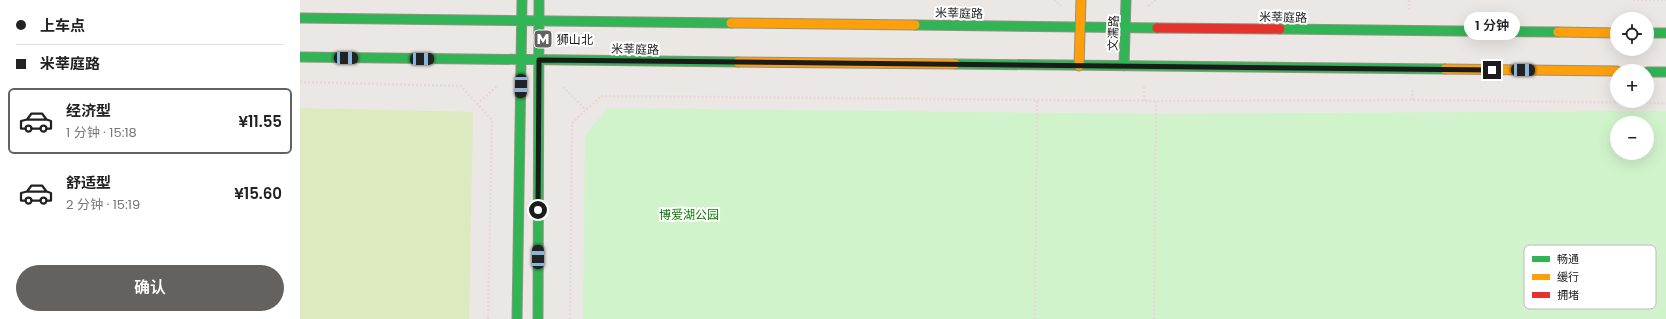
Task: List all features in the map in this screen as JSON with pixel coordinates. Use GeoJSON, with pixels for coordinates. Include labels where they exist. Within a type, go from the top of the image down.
{"type":"FeatureCollection","features":[{"type":"Feature","properties":{"kind":"street"},"geometry":{"type":"LineString","coordinates":[[517,319],[522,0]]}},
{"type":"Feature","properties":{"kind":"street"},"geometry":{"type":"LineString","coordinates":[[538,319],[539,0]]}},
{"type":"Feature","properties":{"kind":"street"},"geometry":{"type":"LineString","coordinates":[[1079,66],[1081,0]]}},
{"type":"Feature","properties":{"kind":"street","name":"文濡路"},"geometry":{"type":"LineString","coordinates":[[1124,66],[1126,0]]}},
{"type":"Feature","properties":{"kind":"street","name":"米莘庭路"},"geometry":{"type":"LineString","coordinates":[[300,18],[1610,33]]}},
{"type":"Feature","properties":{"kind":"street"},"geometry":{"type":"LineString","coordinates":[[1654,33],[1666,33]]}},
{"type":"Feature","properties":{"kind":"street","name":"米莘庭路"},"geometry":{"type":"LineString","coordinates":[[300,57],[1610,72]]}},
{"type":"Feature","properties":{"kind":"street"},"geometry":{"type":"LineString","coordinates":[[1654,72],[1666,72]]}},
{"type":"Feature","properties":{"kind":"path"},"geometry":{"type":"LineString","coordinates":[[1054,0],[1061,6]]}},
{"type":"Feature","properties":{"kind":"path"},"geometry":{"type":"LineString","coordinates":[[1146,8],[1156,0]]}},
{"type":"Feature","properties":{"kind":"path"},"geometry":{"type":"LineString","coordinates":[[1633,0],[1666,0]]}},
{"type":"Feature","properties":{"kind":"path"},"geometry":{"type":"LineString","coordinates":[[1144,81],[1144,101]]}},
{"type":"Feature","properties":{"kind":"path"},"geometry":{"type":"LineString","coordinates":[[300,82],[461,86],[492,120],[488,319]]}},
{"type":"Feature","properties":{"kind":"path"},"geometry":{"type":"LineString","coordinates":[[477,104],[497,86]]}},
{"type":"Feature","properties":{"kind":"path"},"geometry":{"type":"LineString","coordinates":[[563,87],[586,110]]}},
{"type":"Feature","properties":{"kind":"path"},"geometry":{"type":"LineString","coordinates":[[570,319],[572,123],[601,96],[1156,102],[1412,100],[1666,103]]}},
{"type":"Feature","properties":{"kind":"path"},"geometry":{"type":"LineString","coordinates":[[1035,319],[1037,100]]}},
{"type":"Feature","properties":{"kind":"path"},"geometry":{"type":"LineString","coordinates":[[1154,319],[1156,102]]}},
{"type":"Feature","properties":{"kind":"green space"},"geometry":{"type":"Polygon","coordinates":[[[300,108],[473,112],[469,319],[300,319],[300,108]]]}},
{"type":"Feature","properties":{"kind":"green space","name":"博爱湖公园"},"geometry":{"type":"Polygon","coordinates":[[[608,108],[1165,114],[1666,111],[1666,319],[583,319],[585,135],[608,108]]]}},
{"type":"Feature","properties":{"kind":"traffic: fast"},"geometry":{"type":"LineString","coordinates":[[517,319],[522,0]]}},
{"type":"Feature","properties":{"kind":"traffic: fast"},"geometry":{"type":"LineString","coordinates":[[538,319],[539,0]]}},
{"type":"Feature","properties":{"kind":"traffic: fast"},"geometry":{"type":"LineString","coordinates":[[1124,66],[1126,0]]}},
{"type":"Feature","properties":{"kind":"traffic: fast"},"geometry":{"type":"LineString","coordinates":[[300,18],[731,23]]}},
{"type":"Feature","properties":{"kind":"traffic: fast"},"geometry":{"type":"LineString","coordinates":[[915,25],[1157,28]]}},
{"type":"Feature","properties":{"kind":"traffic: fast"},"geometry":{"type":"LineString","coordinates":[[1280,29],[1558,32]]}},
{"type":"Feature","properties":{"kind":"traffic: fast"},"geometry":{"type":"LineString","coordinates":[[1654,33],[1666,33]]}},
{"type":"Feature","properties":{"kind":"traffic: fast"},"geometry":{"type":"LineString","coordinates":[[300,57],[738,62]]}},
{"type":"Feature","properties":{"kind":"traffic: fast"},"geometry":{"type":"LineString","coordinates":[[955,64],[1445,69]]}},
{"type":"Feature","properties":{"kind":"traffic: fast"},"geometry":{"type":"LineString","coordinates":[[1654,72],[1666,72]]}},
{"type":"Feature","properties":{"kind":"traffic: slow"},"geometry":{"type":"LineString","coordinates":[[1079,66],[1081,0]]}},
{"type":"Feature","properties":{"kind":"traffic: slow"},"geometry":{"type":"LineString","coordinates":[[731,23],[915,25]]}},
{"type":"Feature","properties":{"kind":"traffic: slow"},"geometry":{"type":"LineString","coordinates":[[1558,32],[1610,33]]}},
{"type":"Feature","properties":{"kind":"traffic: slow"},"geometry":{"type":"LineString","coordinates":[[738,62],[955,64]]}},
{"type":"Feature","properties":{"kind":"traffic: slow"},"geometry":{"type":"LineString","coordinates":[[1445,69],[1610,71]]}},
{"type":"Feature","properties":{"kind":"traffic: jam"},"geometry":{"type":"LineString","coordinates":[[1157,28],[1280,29]]}},
{"type":"Feature","properties":{"kind":"place","name":"狮山北"},"geometry":{"type":"Point","coordinates":[543,39]}},
{"type":"Feature","properties":{"kind":"route"},"geometry":{"type":"LineString","coordinates":[[538,210],[539,60],[1492,70]]}}]}
